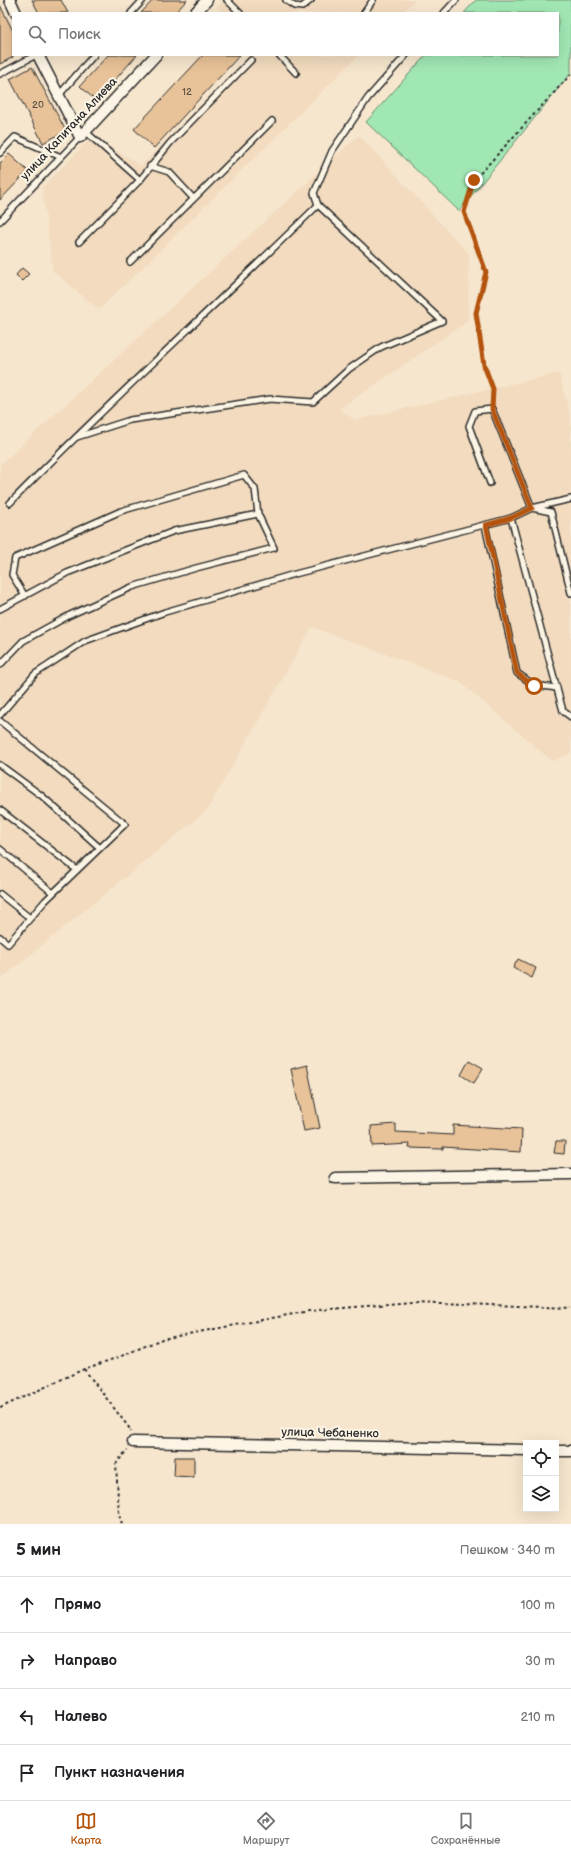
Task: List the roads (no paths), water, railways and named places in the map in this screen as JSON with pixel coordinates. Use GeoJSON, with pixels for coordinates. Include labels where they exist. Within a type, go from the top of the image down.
{"type":"FeatureCollection","features":[{"type":"Feature","properties":{"kind":"street"},"geometry":{"type":"LineString","coordinates":[[10,0],[16,12]]}},
{"type":"Feature","properties":{"kind":"street"},"geometry":{"type":"LineString","coordinates":[[196,12],[208,0]]}},
{"type":"Feature","properties":{"kind":"street"},"geometry":{"type":"LineString","coordinates":[[38,56],[83,134]]}},
{"type":"Feature","properties":{"kind":"street","name":"улица Капитана Алиева"},"geometry":{"type":"LineString","coordinates":[[83,134],[155,56]]}},
{"type":"Feature","properties":{"kind":"street"},"geometry":{"type":"LineString","coordinates":[[336,1178],[571,1174]]}},
{"type":"Feature","properties":{"kind":"street","name":"улица Чебаненко"},"geometry":{"type":"LineString","coordinates":[[133,1442],[523,1450]]}},
{"type":"Feature","properties":{"kind":"street"},"geometry":{"type":"LineString","coordinates":[[559,1450],[571,1451]]}},
{"type":"Feature","properties":{"kind":"lane"},"geometry":{"type":"LineString","coordinates":[[133,12],[144,0]]}},
{"type":"Feature","properties":{"kind":"lane"},"geometry":{"type":"LineString","coordinates":[[227,0],[239,12]]}},
{"type":"Feature","properties":{"kind":"lane"},"geometry":{"type":"LineString","coordinates":[[286,0],[294,6],[302,7],[311,0]]}},
{"type":"Feature","properties":{"kind":"lane"},"geometry":{"type":"LineString","coordinates":[[365,12],[373,0]]}},
{"type":"Feature","properties":{"kind":"lane"},"geometry":{"type":"LineString","coordinates":[[445,12],[456,0]]}},
{"type":"Feature","properties":{"kind":"lane"},"geometry":{"type":"LineString","coordinates":[[302,7],[304,12]]}},
{"type":"Feature","properties":{"kind":"lane"},"geometry":{"type":"LineString","coordinates":[[0,74],[35,56]]}},
{"type":"Feature","properties":{"kind":"lane"},"geometry":{"type":"LineString","coordinates":[[59,95],[93,56]]}},
{"type":"Feature","properties":{"kind":"lane"},"geometry":{"type":"LineString","coordinates":[[280,56],[296,73]]}},
{"type":"Feature","properties":{"kind":"lane"},"geometry":{"type":"LineString","coordinates":[[74,438],[130,420],[270,399],[313,402],[349,369],[381,347],[442,321],[318,205],[314,193],[332,151],[368,98],[405,56]]}},
{"type":"Feature","properties":{"kind":"lane"},"geometry":{"type":"LineString","coordinates":[[79,242],[140,180],[170,143],[251,60]]}},
{"type":"Feature","properties":{"kind":"lane"},"geometry":{"type":"LineString","coordinates":[[130,262],[272,121]]}},
{"type":"Feature","properties":{"kind":"lane"},"geometry":{"type":"LineString","coordinates":[[83,134],[140,180]]}},
{"type":"Feature","properties":{"kind":"lane","name":"улица Капитана Алиева"},"geometry":{"type":"LineString","coordinates":[[0,221],[83,134]]}},
{"type":"Feature","properties":{"kind":"lane"},"geometry":{"type":"LineString","coordinates":[[0,153],[15,137],[61,157]]}},
{"type":"Feature","properties":{"kind":"lane"},"geometry":{"type":"LineString","coordinates":[[150,166],[169,172],[193,198]]}},
{"type":"Feature","properties":{"kind":"lane"},"geometry":{"type":"LineString","coordinates":[[10,503],[74,438],[230,291],[318,205]]}},
{"type":"Feature","properties":{"kind":"lane"},"geometry":{"type":"LineString","coordinates":[[490,483],[469,426],[476,411],[492,409],[532,508]]}},
{"type":"Feature","properties":{"kind":"lane"},"geometry":{"type":"LineString","coordinates":[[0,665],[23,641],[70,615],[132,587],[196,568],[274,548],[258,514],[255,489],[244,475],[121,511],[15,558],[12,575],[25,596]]}},
{"type":"Feature","properties":{"kind":"lane"},"geometry":{"type":"LineString","coordinates":[[0,715],[34,674],[85,641],[165,612],[291,575],[486,525],[511,518],[532,508],[571,499]]}},
{"type":"Feature","properties":{"kind":"lane"},"geometry":{"type":"LineString","coordinates":[[532,508],[551,512],[571,593]]}},
{"type":"Feature","properties":{"kind":"lane"},"geometry":{"type":"LineString","coordinates":[[0,609],[67,573],[174,531],[258,514]]}},
{"type":"Feature","properties":{"kind":"lane"},"geometry":{"type":"LineString","coordinates":[[511,518],[563,711],[571,717]]}},
{"type":"Feature","properties":{"kind":"lane"},"geometry":{"type":"LineString","coordinates":[[486,525],[517,673],[534,686],[557,688]]}},
{"type":"Feature","properties":{"kind":"lane"},"geometry":{"type":"LineString","coordinates":[[0,721],[125,824],[53,893],[8,944],[0,937]]}},
{"type":"Feature","properties":{"kind":"lane"},"geometry":{"type":"LineString","coordinates":[[0,765],[42,796],[100,848]]}},
{"type":"Feature","properties":{"kind":"lane"},"geometry":{"type":"LineString","coordinates":[[0,810],[77,870]]}},
{"type":"Feature","properties":{"kind":"lane"},"geometry":{"type":"LineString","coordinates":[[0,850],[53,893]]}},
{"type":"Feature","properties":{"kind":"lane"},"geometry":{"type":"LineString","coordinates":[[0,894],[30,918]]}}]}
